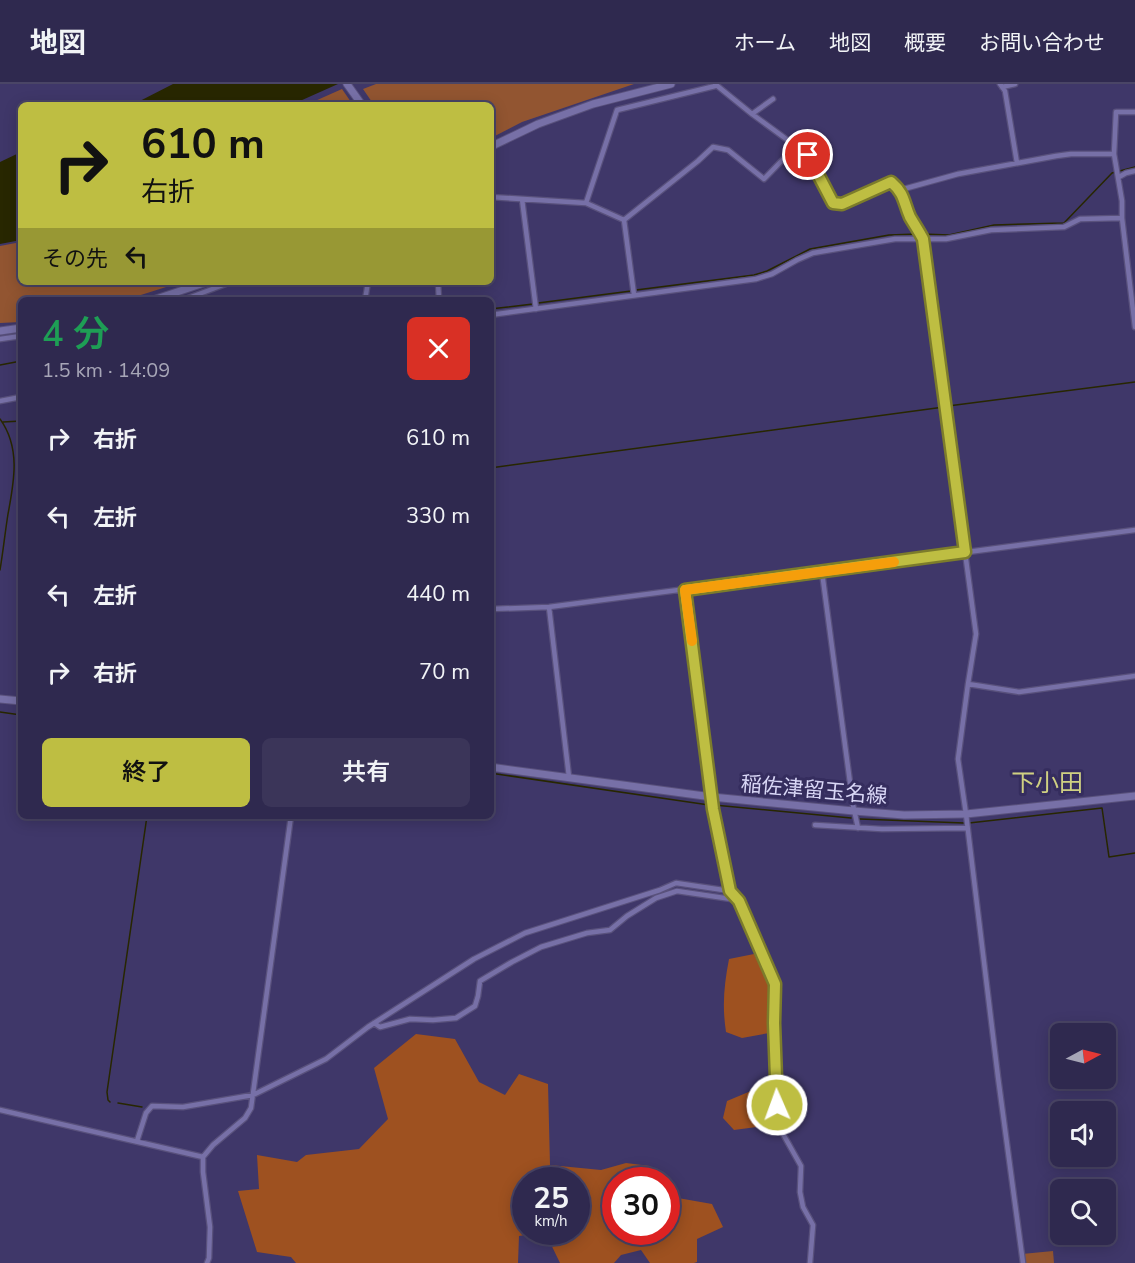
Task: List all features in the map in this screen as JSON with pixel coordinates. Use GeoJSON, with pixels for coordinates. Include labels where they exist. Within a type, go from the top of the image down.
{"type":"FeatureCollection","features":[{"type":"Feature","properties":{"kind":"main road"},"geometry":{"type":"LineString","coordinates":[[347,84],[360,102]]}},
{"type":"Feature","properties":{"kind":"main road"},"geometry":{"type":"LineString","coordinates":[[494,145],[538,124],[593,104],[671,84]]}},
{"type":"Feature","properties":{"kind":"main road"},"geometry":{"type":"LineString","coordinates":[[162,297],[198,285]]}},
{"type":"Feature","properties":{"kind":"main road"},"geometry":{"type":"LineString","coordinates":[[0,331],[18,328]]}},
{"type":"Feature","properties":{"kind":"main road"},"geometry":{"type":"LineString","coordinates":[[0,699],[18,701]]}},
{"type":"Feature","properties":{"kind":"main road","name":"稲佐津留玉名線"},"geometry":{"type":"LineString","coordinates":[[494,768],[712,799],[904,815],[966,815],[1135,796]]}},
{"type":"Feature","properties":{"kind":"street"},"geometry":{"type":"LineString","coordinates":[[1001,86],[1015,84]]}},
{"type":"Feature","properties":{"kind":"street"},"geometry":{"type":"LineString","coordinates":[[586,203],[617,110],[715,85],[808,155],[833,203],[842,204],[891,182],[900,190],[911,219],[923,239],[976,634],[958,759],[1000,1099],[1023,1263]]}},
{"type":"Feature","properties":{"kind":"street"},"geometry":{"type":"LineString","coordinates":[[1001,86],[1005,91],[1017,163]]}},
{"type":"Feature","properties":{"kind":"street"},"geometry":{"type":"LineString","coordinates":[[752,114],[773,99]]}},
{"type":"Feature","properties":{"kind":"street"},"geometry":{"type":"LineString","coordinates":[[1135,112],[1116,112],[1114,154],[1122,201],[1135,327]]}},
{"type":"Feature","properties":{"kind":"street"},"geometry":{"type":"LineString","coordinates":[[624,220],[713,147],[728,150],[764,179],[795,147]]}},
{"type":"Feature","properties":{"kind":"street"},"geometry":{"type":"LineString","coordinates":[[900,190],[958,174],[1017,163],[1071,154],[1114,154]]}},
{"type":"Feature","properties":{"kind":"street"},"geometry":{"type":"LineString","coordinates":[[1118,176],[1135,171]]}},
{"type":"Feature","properties":{"kind":"street"},"geometry":{"type":"LineString","coordinates":[[494,197],[586,203],[624,220]]}},
{"type":"Feature","properties":{"kind":"street"},"geometry":{"type":"LineString","coordinates":[[522,199],[536,308]]}},
{"type":"Feature","properties":{"kind":"street"},"geometry":{"type":"LineString","coordinates":[[494,314],[756,279],[772,274],[813,253],[895,239],[946,239],[991,230],[1064,227],[1080,219],[1122,218]]}},
{"type":"Feature","properties":{"kind":"street"},"geometry":{"type":"LineString","coordinates":[[624,220],[634,295]]}},
{"type":"Feature","properties":{"kind":"street"},"geometry":{"type":"LineString","coordinates":[[1128,267],[1135,267]]}},
{"type":"Feature","properties":{"kind":"street"},"geometry":{"type":"LineString","coordinates":[[191,297],[223,285]]}},
{"type":"Feature","properties":{"kind":"street"},"geometry":{"type":"LineString","coordinates":[[0,339],[18,336]]}},
{"type":"Feature","properties":{"kind":"street"},"geometry":{"type":"LineString","coordinates":[[0,401],[18,398]]}},
{"type":"Feature","properties":{"kind":"street"},"geometry":{"type":"LineString","coordinates":[[494,609],[549,607],[1135,530]]}},
{"type":"Feature","properties":{"kind":"street"},"geometry":{"type":"LineString","coordinates":[[822,572],[858,828]]}},
{"type":"Feature","properties":{"kind":"street"},"geometry":{"type":"LineString","coordinates":[[685,590],[713,809],[730,891],[738,900],[775,984],[774,1023],[778,1125],[801,1166],[800,1192],[803,1207],[813,1225],[810,1263]]}},
{"type":"Feature","properties":{"kind":"street"},"geometry":{"type":"LineString","coordinates":[[549,607],[569,777]]}},
{"type":"Feature","properties":{"kind":"street"},"geometry":{"type":"LineString","coordinates":[[968,684],[1019,692],[1135,676]]}},
{"type":"Feature","properties":{"kind":"street"},"geometry":{"type":"LineString","coordinates":[[207,1263],[210,1227],[203,1157],[213,1144],[245,1118],[251,1108],[291,819]]}},
{"type":"Feature","properties":{"kind":"street"},"geometry":{"type":"LineString","coordinates":[[815,825],[882,829],[967,828]]}},
{"type":"Feature","properties":{"kind":"street"},"geometry":{"type":"LineString","coordinates":[[137,1141],[146,1113],[152,1106],[183,1107],[253,1095],[326,1059],[374,1023],[474,959],[525,933],[660,891],[676,883],[730,891]]}},
{"type":"Feature","properties":{"kind":"street"},"geometry":{"type":"LineString","coordinates":[[374,1023],[380,1027],[410,1019],[456,1018],[475,1006],[480,981],[541,947],[587,933],[610,930],[656,898],[677,891],[738,900]]}},
{"type":"Feature","properties":{"kind":"street"},"geometry":{"type":"LineString","coordinates":[[0,1110],[203,1157]]}},
{"type":"Feature","properties":{"kind":"shaded area"},"geometry":{"type":"Polygon","coordinates":[[[173,84],[338,84],[298,102],[138,102],[173,84]]]}},
{"type":"Feature","properties":{"kind":"shaded area"},"geometry":{"type":"Polygon","coordinates":[[[376,84],[634,84],[522,122],[494,136],[494,102],[372,102],[363,89],[376,84]]]}},
{"type":"Feature","properties":{"kind":"shaded area"},"geometry":{"type":"Polygon","coordinates":[[[342,89],[351,102],[313,102],[342,89]]]}},
{"type":"Feature","properties":{"kind":"shaded area"},"geometry":{"type":"Polygon","coordinates":[[[18,153],[18,241],[0,244],[0,162],[18,153]]]}},
{"type":"Feature","properties":{"kind":"shaded area"},"geometry":{"type":"Polygon","coordinates":[[[18,243],[18,285],[172,285],[134,297],[18,297],[18,322],[0,323],[0,246],[18,243]]]}},
{"type":"Feature","properties":{"kind":"shaded area"},"geometry":{"type":"Polygon","coordinates":[[[754,954],[769,984],[769,1033],[742,1038],[726,1032],[724,1004],[726,978],[729,959],[754,954]]]}},
{"type":"Feature","properties":{"kind":"shaded area"},"geometry":{"type":"Polygon","coordinates":[[[416,1034],[455,1039],[479,1082],[505,1095],[519,1074],[548,1084],[550,1165],[570,1167],[512,1167],[512,1245],[519,1245],[518,1263],[296,1263],[291,1257],[257,1252],[238,1191],[259,1189],[257,1155],[297,1162],[306,1155],[359,1149],[388,1119],[374,1068],[416,1034]]]}},
{"type":"Feature","properties":{"kind":"shaded area"},"geometry":{"type":"Polygon","coordinates":[[[758,1088],[771,1090],[772,1125],[734,1130],[723,1118],[727,1101],[758,1088]]]}},
{"type":"Feature","properties":{"kind":"shaded area"},"geometry":{"type":"Polygon","coordinates":[[[626,1163],[651,1167],[612,1167],[626,1163]]]}},
{"type":"Feature","properties":{"kind":"shaded area"},"geometry":{"type":"Polygon","coordinates":[[[590,1169],[602,1170],[602,1245],[680,1245],[680,1198],[712,1204],[723,1227],[697,1239],[697,1262],[694,1263],[650,1263],[641,1250],[621,1255],[614,1263],[560,1263],[551,1245],[590,1245],[590,1169]]]}},
{"type":"Feature","properties":{"kind":"shaded area"},"geometry":{"type":"Polygon","coordinates":[[[1053,1251],[1054,1263],[1023,1263],[1022,1254],[1053,1251]]]}},
{"type":"Feature","properties":{"kind":"waterway"},"geometry":{"type":"LineString","coordinates":[[922,234],[949,235],[994,225],[1064,223],[1112,173],[1135,167]]}},
{"type":"Feature","properties":{"kind":"waterway"},"geometry":{"type":"LineString","coordinates":[[636,290],[754,275],[767,271],[810,249],[889,235],[917,234]]}},
{"type":"Feature","properties":{"kind":"waterway"},"geometry":{"type":"LineString","coordinates":[[538,303],[631,291]]}},
{"type":"Feature","properties":{"kind":"waterway"},"geometry":{"type":"LineString","coordinates":[[494,309],[533,304]]}},
{"type":"Feature","properties":{"kind":"waterway"},"geometry":{"type":"LineString","coordinates":[[0,365],[18,362]]}},
{"type":"Feature","properties":{"kind":"waterway"},"geometry":{"type":"LineString","coordinates":[[948,406],[1135,382]]}},
{"type":"Feature","properties":{"kind":"waterway"},"geometry":{"type":"LineString","coordinates":[[494,467],[944,407]]}},
{"type":"Feature","properties":{"kind":"waterway"},"geometry":{"type":"LineString","coordinates":[[0,419],[11,442],[14,465],[0,570]]}},
{"type":"Feature","properties":{"kind":"waterway"},"geometry":{"type":"LineString","coordinates":[[3,422],[18,421]]}},
{"type":"Feature","properties":{"kind":"waterway"},"geometry":{"type":"LineString","coordinates":[[0,712],[18,715]]}},
{"type":"Feature","properties":{"kind":"waterway"},"geometry":{"type":"LineString","coordinates":[[494,774],[709,805]]}},
{"type":"Feature","properties":{"kind":"waterway"},"geometry":{"type":"LineString","coordinates":[[714,805],[851,818]]}},
{"type":"Feature","properties":{"kind":"waterway"},"geometry":{"type":"LineString","coordinates":[[969,823],[1102,808],[1109,857],[1135,853]]}},
{"type":"Feature","properties":{"kind":"waterway"},"geometry":{"type":"LineString","coordinates":[[110,1102],[107,1092],[147,819]]}},
{"type":"Feature","properties":{"kind":"waterway"},"geometry":{"type":"LineString","coordinates":[[860,819],[964,823]]}},
{"type":"Feature","properties":{"kind":"waterway"},"geometry":{"type":"LineString","coordinates":[[118,1103],[142,1107]]}},
{"type":"Feature","properties":{"kind":"slow traffic"},"geometry":{"type":"LineString","coordinates":[[692,641],[685,590],[894,562]]}},
{"type":"Feature","properties":{"kind":"district","name":"下小田"},"geometry":{"type":"Point","coordinates":[1047,783]}},
{"type":"Feature","properties":{"kind":"route"},"geometry":{"type":"LineString","coordinates":[[777,1105],[775,984],[739,901],[730,891],[713,809],[685,590],[965,552],[923,239],[911,219],[900,190],[891,182],[842,204],[833,203],[808,155]]}}]}
